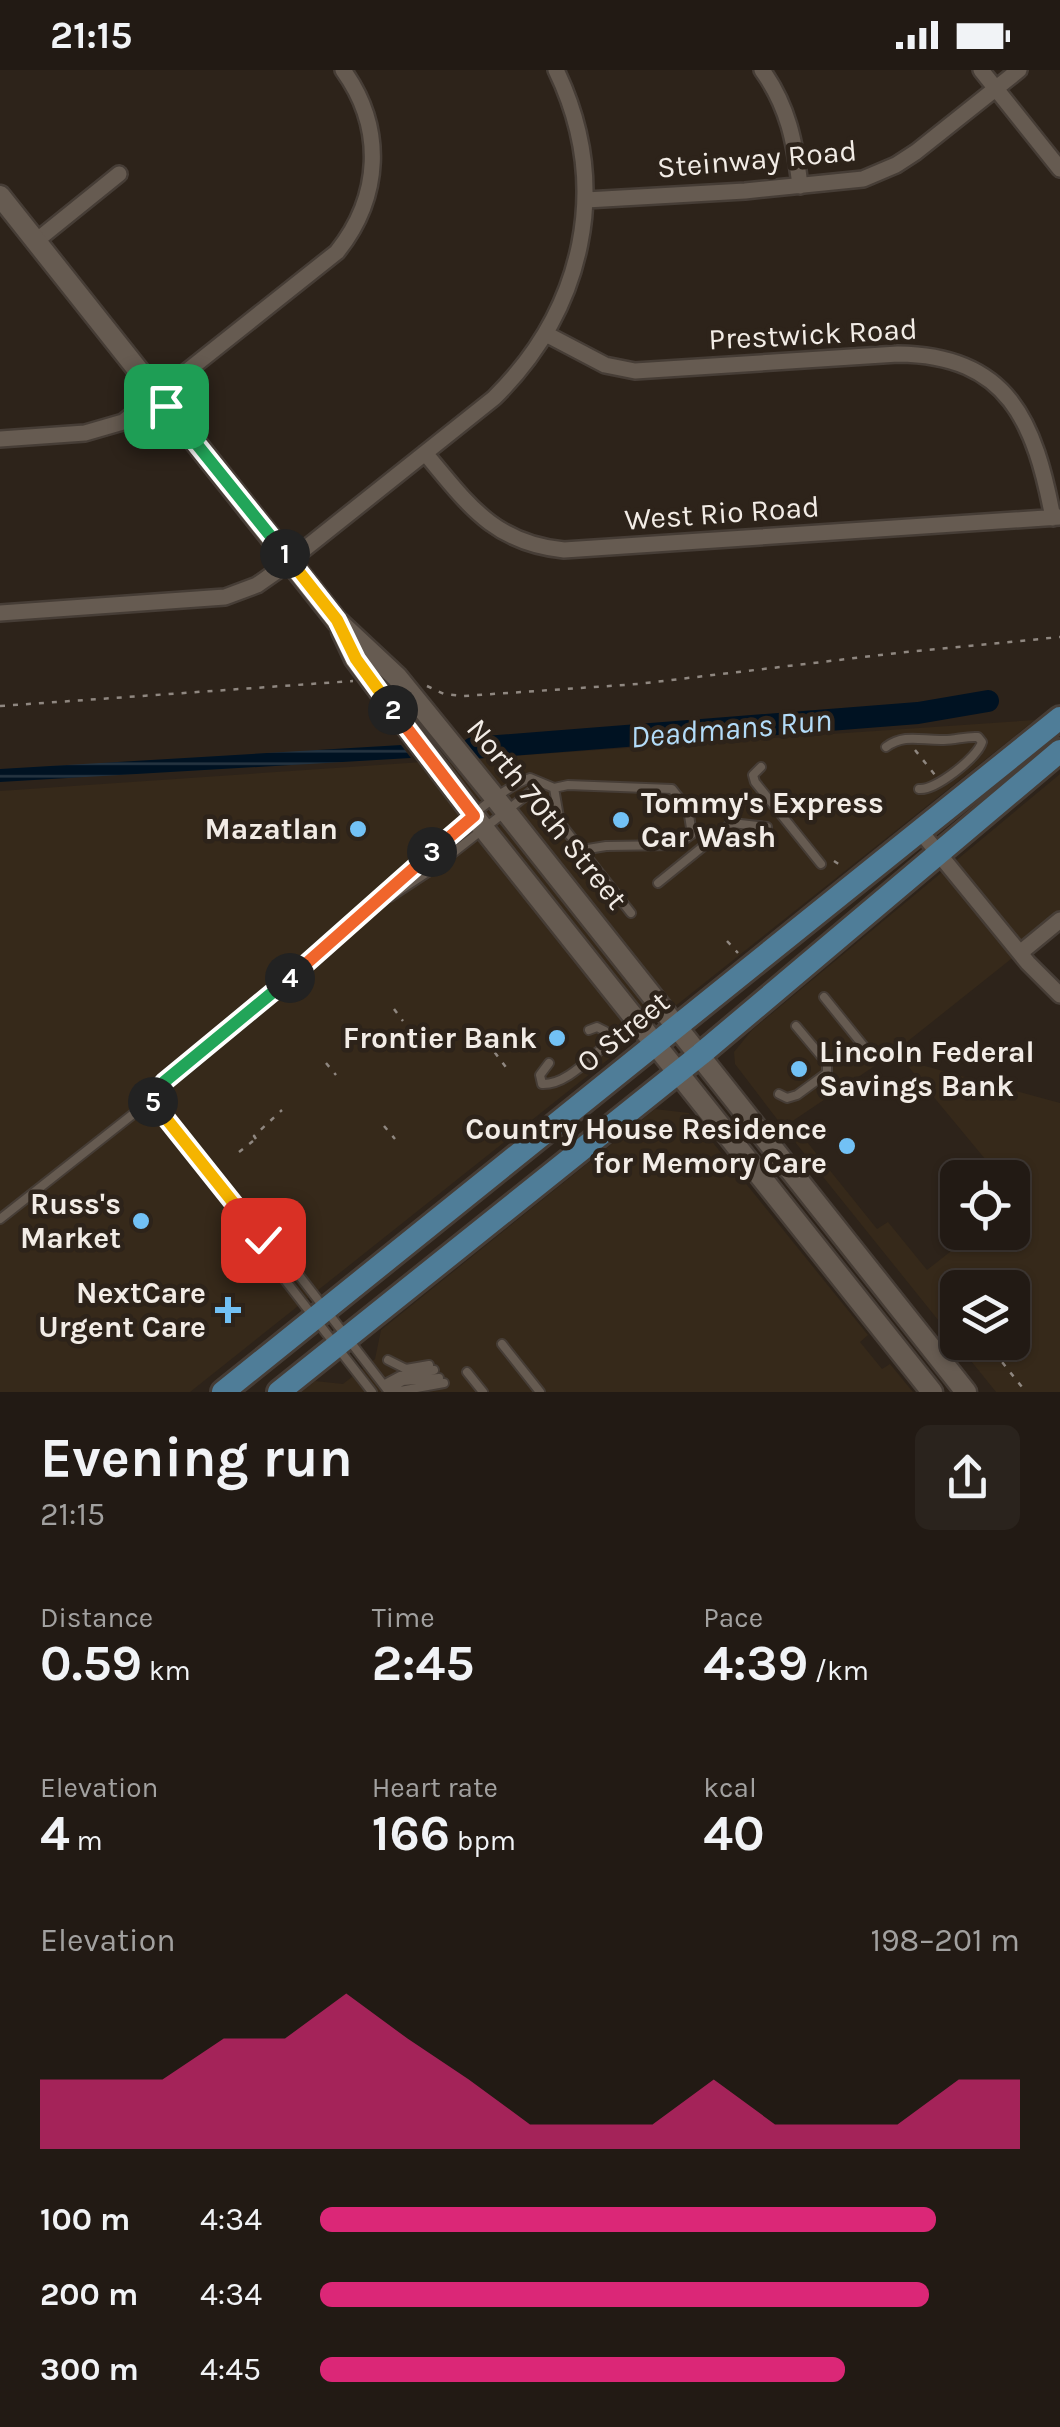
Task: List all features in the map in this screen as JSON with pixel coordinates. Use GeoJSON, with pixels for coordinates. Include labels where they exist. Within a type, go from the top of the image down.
{"type":"FeatureCollection","features":[{"type":"Feature","properties":{"kind":"main road","name":"North 70th Street"},"geometry":{"type":"LineString","coordinates":[[0,196],[337,620],[397,677],[502,805],[966,1392]]}},
{"type":"Feature","properties":{"kind":"main road","name":"North 70th Street"},"geometry":{"type":"LineString","coordinates":[[337,620],[356,659],[479,822],[932,1392]]}},
{"type":"Feature","properties":{"kind":"main road","name":"O Street"},"geometry":{"type":"LineString","coordinates":[[223,1392],[1060,718]]}},
{"type":"Feature","properties":{"kind":"main road"},"geometry":{"type":"LineString","coordinates":[[279,1392],[701,1054],[1060,751]]}},
{"type":"Feature","properties":{"kind":"street"},"geometry":{"type":"LineString","coordinates":[[0,438],[101,431],[123,422],[328,260],[356,226],[370,189],[372,138],[366,109],[343,70]]}},
{"type":"Feature","properties":{"kind":"street"},"geometry":{"type":"LineString","coordinates":[[0,613],[224,597],[257,585],[504,387],[546,334],[574,271],[586,200],[577,124],[556,70]]}},
{"type":"Feature","properties":{"kind":"street"},"geometry":{"type":"LineString","coordinates":[[762,70],[790,124],[800,186]]}},
{"type":"Feature","properties":{"kind":"street"},"geometry":{"type":"LineString","coordinates":[[981,70],[1060,169]]}},
{"type":"Feature","properties":{"kind":"street","name":"Steinway Road"},"geometry":{"type":"LineString","coordinates":[[586,200],[862,179],[896,166],[1019,70]]}},
{"type":"Feature","properties":{"kind":"street"},"geometry":{"type":"LineString","coordinates":[[36,242],[119,174]]}},
{"type":"Feature","properties":{"kind":"street","name":"Prestwick Road"},"geometry":{"type":"LineString","coordinates":[[546,334],[606,365],[636,371],[898,354],[950,360],[994,384],[1027,424],[1040,454],[1057,517]]}},
{"type":"Feature","properties":{"kind":"street","name":"West Rio Road"},"geometry":{"type":"LineString","coordinates":[[425,453],[485,521],[521,541],[564,550],[1057,517]]}},
{"type":"Feature","properties":{"kind":"street"},"geometry":{"type":"LineString","coordinates":[[920,832],[1060,995]]}},
{"type":"Feature","properties":{"kind":"street"},"geometry":{"type":"LineString","coordinates":[[1020,953],[1060,920]]}},
{"type":"Feature","properties":{"kind":"lane"},"geometry":{"type":"LineString","coordinates":[[886,748],[905,738],[937,741],[978,736],[982,742],[978,752],[933,788],[920,789]]}},
{"type":"Feature","properties":{"kind":"lane"},"geometry":{"type":"LineString","coordinates":[[761,767],[753,774],[755,782],[821,864]]}},
{"type":"Feature","properties":{"kind":"lane"},"geometry":{"type":"LineString","coordinates":[[375,906],[431,870],[502,805],[516,783],[530,778],[554,788],[568,785],[672,789],[688,809],[692,834],[684,842],[582,850]]}},
{"type":"Feature","properties":{"kind":"lane"},"geometry":{"type":"LineString","coordinates":[[0,1219],[479,822],[542,782]]}},
{"type":"Feature","properties":{"kind":"lane"},"geometry":{"type":"LineString","coordinates":[[554,788],[560,824],[631,912]]}},
{"type":"Feature","properties":{"kind":"lane"},"geometry":{"type":"LineString","coordinates":[[658,883],[732,823],[767,827]]}},
{"type":"Feature","properties":{"kind":"lane"},"geometry":{"type":"LineString","coordinates":[[824,997],[870,1054],[878,1057]]}},
{"type":"Feature","properties":{"kind":"lane"},"geometry":{"type":"LineString","coordinates":[[779,1094],[787,1098],[797,1096],[826,1073],[828,1063],[796,1026]]}},
{"type":"Feature","properties":{"kind":"lane"},"geometry":{"type":"LineString","coordinates":[[549,1062],[540,1075],[542,1084],[559,1082],[606,1045],[605,1031],[597,1027],[589,1030]]}},
{"type":"Feature","properties":{"kind":"lane"},"geometry":{"type":"LineString","coordinates":[[150,1098],[263,1240],[286,1258],[372,1392]]}},
{"type":"Feature","properties":{"kind":"lane"},"geometry":{"type":"LineString","coordinates":[[263,1240],[275,1267],[389,1389],[436,1374],[406,1369],[388,1360]]}},
{"type":"Feature","properties":{"kind":"lane"},"geometry":{"type":"LineString","coordinates":[[502,1344],[540,1392]]}},
{"type":"Feature","properties":{"kind":"lane"},"geometry":{"type":"LineString","coordinates":[[467,1372],[483,1392]]}},
{"type":"Feature","properties":{"kind":"path"},"geometry":{"type":"LineString","coordinates":[[422,683],[444,694],[464,696],[619,685],[897,652],[1060,638]]}},
{"type":"Feature","properties":{"kind":"path"},"geometry":{"type":"LineString","coordinates":[[0,706],[361,681]]}},
{"type":"Feature","properties":{"kind":"path"},"geometry":{"type":"LineString","coordinates":[[908,742],[939,780]]}},
{"type":"Feature","properties":{"kind":"path"},"geometry":{"type":"LineString","coordinates":[[834,861],[848,872]]}},
{"type":"Feature","properties":{"kind":"path"},"geometry":{"type":"LineString","coordinates":[[727,941],[742,958]]}},
{"type":"Feature","properties":{"kind":"path"},"geometry":{"type":"LineString","coordinates":[[394,1009],[403,1020]]}},
{"type":"Feature","properties":{"kind":"path"},"geometry":{"type":"LineString","coordinates":[[486,1042],[508,1070]]}},
{"type":"Feature","properties":{"kind":"path"},"geometry":{"type":"LineString","coordinates":[[326,1063],[336,1076]]}},
{"type":"Feature","properties":{"kind":"path"},"geometry":{"type":"LineString","coordinates":[[239,1152],[282,1110]]}},
{"type":"Feature","properties":{"kind":"path"},"geometry":{"type":"LineString","coordinates":[[384,1126],[395,1140]]}},
{"type":"Feature","properties":{"kind":"path"},"geometry":{"type":"LineString","coordinates":[[1000,1360],[1026,1392]]}},
{"type":"Feature","properties":{"kind":"shaded area"},"geometry":{"type":"Polygon","coordinates":[[[1035,720],[190,1392],[0,1392],[0,791],[1035,720]]]}},
{"type":"Feature","properties":{"kind":"shaded area"},"geometry":{"type":"Polygon","coordinates":[[[1060,774],[1060,920],[888,1057],[791,1122],[877,1229],[888,1222],[927,1270],[952,1250],[1030,1250],[1030,1160],[986,1160],[903,1060],[1060,1103],[1060,1392],[996,1392],[970,1360],[1030,1360],[1030,1270],[940,1270],[940,1322],[783,1127],[735,1064],[734,1052],[752,1030],[1060,774]]]}},
{"type":"Feature","properties":{"kind":"shaded area"},"geometry":{"type":"Polygon","coordinates":[[[655,1109],[689,1113],[868,1335],[860,1342],[882,1369],[890,1364],[913,1392],[301,1392],[315,1381],[343,1384],[375,1359],[381,1330],[655,1109]]]}},
{"type":"Feature","properties":{"kind":"water"},"geometry":{"type":"Polygon","coordinates":[[[401,745],[411,758],[0,782],[0,769],[401,745]]]}},
{"type":"Feature","properties":{"kind":"waterway","name":"Deadmans Run"},"geometry":{"type":"LineString","coordinates":[[473,748],[918,713],[988,701]]}},
{"type":"Feature","properties":{"kind":"place","name":"Tommy's Express Car Wash"},"geometry":{"type":"Point","coordinates":[621,820]}},
{"type":"Feature","properties":{"kind":"place","name":"Mazatlan"},"geometry":{"type":"Point","coordinates":[358,829]}},
{"type":"Feature","properties":{"kind":"place","name":"Frontier Bank"},"geometry":{"type":"Point","coordinates":[557,1038]}},
{"type":"Feature","properties":{"kind":"place","name":"Lincoln Federal Savings Bank"},"geometry":{"type":"Point","coordinates":[799,1069]}},
{"type":"Feature","properties":{"kind":"place","name":"Country House Residence for Memory Care"},"geometry":{"type":"Point","coordinates":[847,1146]}},
{"type":"Feature","properties":{"kind":"place","name":"Russ's Market"},"geometry":{"type":"Point","coordinates":[141,1221]}},
{"type":"Feature","properties":{"kind":"place","name":"NextCare Urgent Care"},"geometry":{"type":"Point","coordinates":[228,1310]}},
{"type":"Feature","properties":{"kind":"route"},"geometry":{"type":"LineString","coordinates":[[166,406],[337,620],[356,659],[474,816],[150,1098],[263,1240]]}}]}
